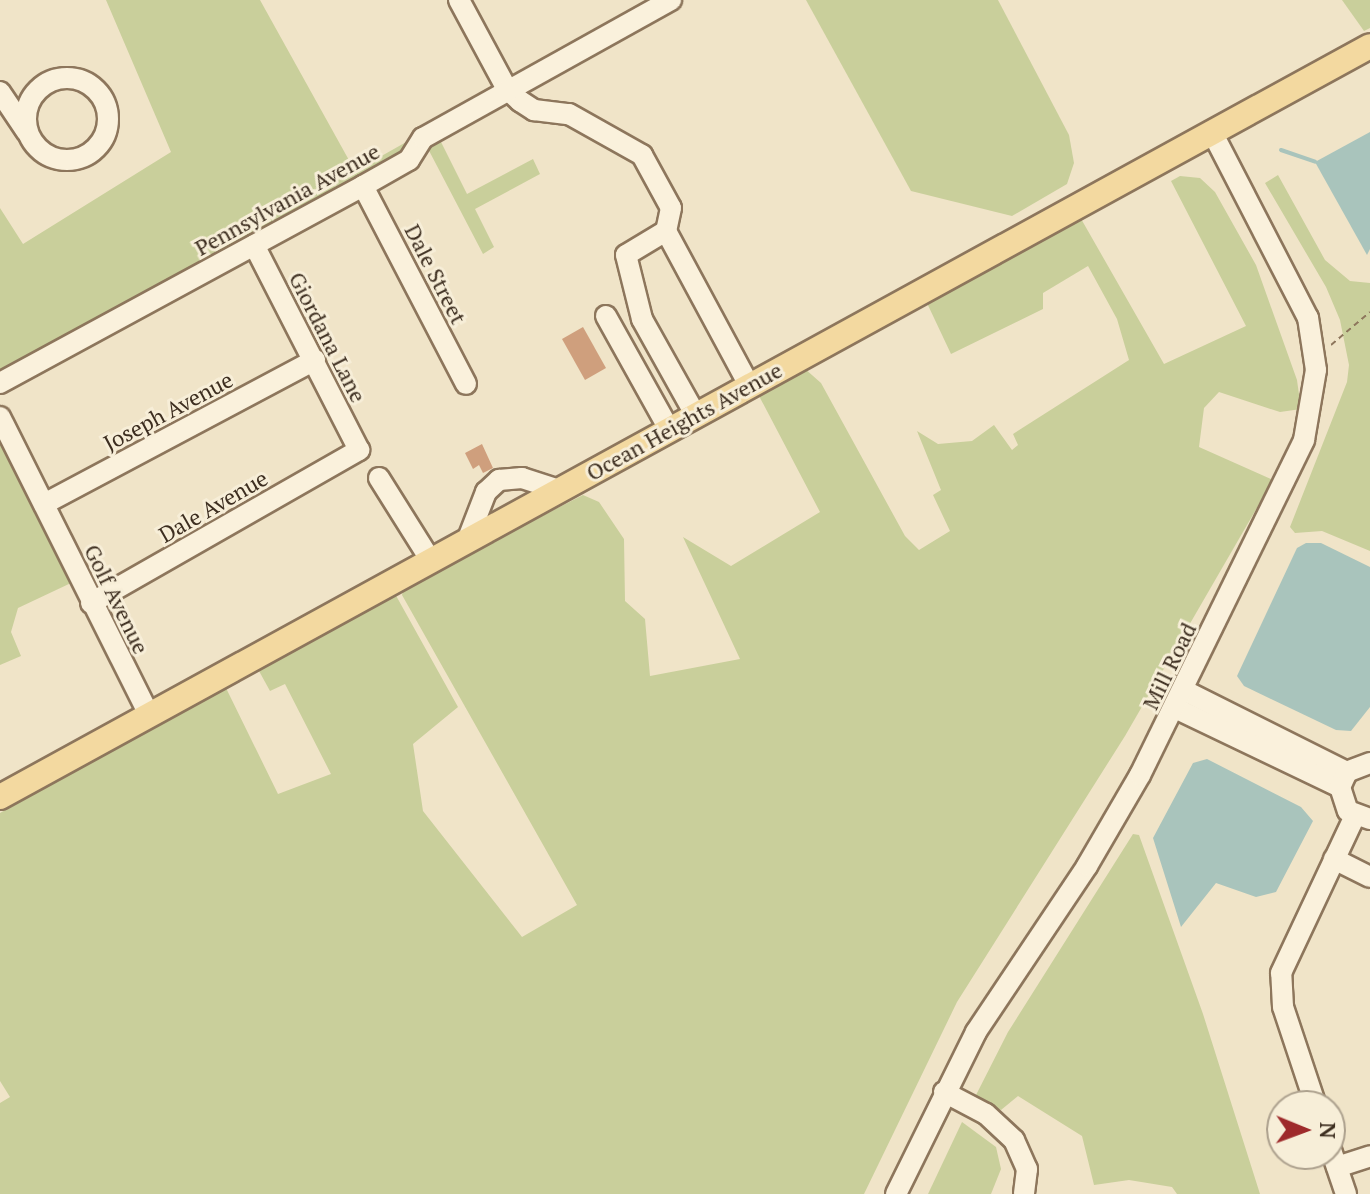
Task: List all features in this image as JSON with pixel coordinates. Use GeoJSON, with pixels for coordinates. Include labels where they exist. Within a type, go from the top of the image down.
{"type":"FeatureCollection","features":[{"type":"Feature","properties":{"kind":"main road","name":"Ocean Heights Avenue"},"geometry":{"type":"LineString","coordinates":[[0,797],[1370,46]]}},
{"type":"Feature","properties":{"kind":"street"},"geometry":{"type":"LineString","coordinates":[[459,0],[507,89],[534,110],[569,114],[638,152],[671,208],[666,231],[749,385]]}},
{"type":"Feature","properties":{"kind":"street","name":"Pennsylvania Avenue"},"geometry":{"type":"LineString","coordinates":[[0,383],[409,160],[423,138],[639,8],[671,0]]}},
{"type":"Feature","properties":{"kind":"street"},"geometry":{"type":"LineString","coordinates":[[0,90],[27,132],[43,153],[70,160],[95,149],[108,125],[103,98],[83,80],[56,78],[34,93],[25,118],[27,132]]}},
{"type":"Feature","properties":{"kind":"street"},"geometry":{"type":"LineString","coordinates":[[0,90],[34,93]]}},
{"type":"Feature","properties":{"kind":"street","name":"Mill Road"},"geometry":{"type":"LineString","coordinates":[[896,1194],[944,1092],[991,1007],[1113,824],[1179,699],[1298,453],[1316,386],[1315,343],[1296,287],[1212,132]]}},
{"type":"Feature","properties":{"kind":"street","name":"Dale Street"},"geometry":{"type":"LineString","coordinates":[[363,186],[466,384]]}},
{"type":"Feature","properties":{"kind":"street"},"geometry":{"type":"LineString","coordinates":[[666,231],[626,255],[642,319],[695,414]]}},
{"type":"Feature","properties":{"kind":"street","name":"Giordana Lane"},"geometry":{"type":"LineString","coordinates":[[254,245],[359,450]]}},
{"type":"Feature","properties":{"kind":"street"},"geometry":{"type":"LineString","coordinates":[[606,316],[669,429]]}},
{"type":"Feature","properties":{"kind":"street","name":"Joseph Avenue"},"geometry":{"type":"LineString","coordinates":[[44,504],[315,360]]}},
{"type":"Feature","properties":{"kind":"street"},"geometry":{"type":"LineString","coordinates":[[0,417],[44,504]]}},
{"type":"Feature","properties":{"kind":"street","name":"Dale Avenue"},"geometry":{"type":"LineString","coordinates":[[91,603],[359,450]]}},
{"type":"Feature","properties":{"kind":"street"},"geometry":{"type":"LineString","coordinates":[[379,478],[431,561]]}},
{"type":"Feature","properties":{"kind":"street"},"geometry":{"type":"LineString","coordinates":[[467,541],[486,492],[499,480],[522,478],[559,490]]}},
{"type":"Feature","properties":{"kind":"street","name":"Golf Avenue"},"geometry":{"type":"LineString","coordinates":[[44,504],[149,715]]}},
{"type":"Feature","properties":{"kind":"street"},"geometry":{"type":"LineString","coordinates":[[1179,699],[1344,779]]}},
{"type":"Feature","properties":{"kind":"street"},"geometry":{"type":"LineString","coordinates":[[1344,779],[1370,763]]}},
{"type":"Feature","properties":{"kind":"street"},"geometry":{"type":"LineString","coordinates":[[1311,1090],[1283,1007],[1280,982],[1334,859],[1363,818],[1343,804],[1344,779]]}},
{"type":"Feature","properties":{"kind":"street"},"geometry":{"type":"LineString","coordinates":[[1334,859],[1370,877]]}},
{"type":"Feature","properties":{"kind":"street"},"geometry":{"type":"LineString","coordinates":[[944,1092],[982,1111],[1011,1136],[1039,1194]]}},
{"type":"Feature","properties":{"kind":"street"},"geometry":{"type":"LineString","coordinates":[[1346,1157],[1370,1156]]}},
{"type":"Feature","properties":{"kind":"street"},"geometry":{"type":"LineString","coordinates":[[1024,1194],[1027,1169]]}},
{"type":"Feature","properties":{"kind":"street"},"geometry":{"type":"LineString","coordinates":[[1338,1170],[1346,1194]]}},
{"type":"Feature","properties":{"kind":"path"},"geometry":{"type":"LineString","coordinates":[[1331,345],[1370,312]]}},
{"type":"Feature","properties":{"kind":"green space"},"geometry":{"type":"Polygon","coordinates":[[[106,0],[260,0],[355,171],[657,0],[440,140],[467,194],[533,159],[540,174],[475,209],[494,247],[483,254],[425,143],[0,374],[0,208],[23,244],[171,152],[106,0]]]}},
{"type":"Feature","properties":{"kind":"green space"},"geometry":{"type":"Polygon","coordinates":[[[806,0],[998,0],[1069,135],[1074,163],[1067,184],[1012,216],[911,191],[806,0]]]}},
{"type":"Feature","properties":{"kind":"green space"},"geometry":{"type":"Polygon","coordinates":[[[1342,0],[1370,0],[1370,28],[1364,31],[1342,0]]]}},
{"type":"Feature","properties":{"kind":"green space"},"geometry":{"type":"Polygon","coordinates":[[[1278,175],[1325,260],[1350,281],[1370,283],[1370,551],[1322,531],[1295,533],[1290,527],[1347,382],[1349,365],[1340,320],[1326,287],[1265,183],[1278,175]]]}},
{"type":"Feature","properties":{"kind":"green space"},"geometry":{"type":"Polygon","coordinates":[[[1180,176],[1200,178],[1215,192],[1256,265],[1297,380],[1301,409],[1280,412],[1219,392],[1204,408],[1199,447],[1273,480],[1125,736],[957,1002],[864,1194],[0,1194],[0,1103],[10,1097],[0,1081],[0,813],[226,688],[278,794],[331,774],[285,684],[270,691],[259,671],[394,592],[458,707],[413,744],[423,811],[522,937],[577,905],[402,595],[404,587],[583,495],[599,502],[624,539],[625,601],[645,619],[650,676],[740,659],[683,537],[731,566],[820,512],[758,394],[804,368],[821,383],[905,536],[919,550],[950,531],[933,495],[941,490],[917,431],[938,444],[972,441],[994,425],[1012,450],[1018,445],[1013,434],[1129,360],[1117,319],[1088,266],[1043,293],[1043,309],[951,354],[926,301],[1080,217],[1164,364],[1246,326],[1171,181],[1180,176]]]}},
{"type":"Feature","properties":{"kind":"green space"},"geometry":{"type":"Polygon","coordinates":[[[0,437],[71,583],[18,608],[11,632],[21,656],[0,665],[0,437]]]}},
{"type":"Feature","properties":{"kind":"green space"},"geometry":{"type":"Polygon","coordinates":[[[1133,834],[1139,835],[1203,1014],[1260,1194],[1177,1194],[1172,1187],[1129,1180],[1094,1185],[1082,1136],[1018,1096],[1001,1110],[975,1097],[1008,1032],[1133,834]]]}},
{"type":"Feature","properties":{"kind":"green space"},"geometry":{"type":"Polygon","coordinates":[[[962,1122],[996,1147],[1001,1169],[991,1194],[928,1194],[962,1122]]]}},
{"type":"Feature","properties":{"kind":"water"},"geometry":{"type":"Polygon","coordinates":[[[1370,132],[1370,249],[1367,255],[1315,162],[1370,132]]]}},
{"type":"Feature","properties":{"kind":"water"},"geometry":{"type":"Polygon","coordinates":[[[1306,543],[1321,543],[1370,567],[1370,707],[1351,731],[1336,730],[1244,686],[1237,676],[1297,548],[1306,543]]]}},
{"type":"Feature","properties":{"kind":"water"},"geometry":{"type":"Polygon","coordinates":[[[1207,759],[1301,807],[1313,821],[1276,892],[1256,897],[1216,883],[1181,927],[1153,838],[1193,763],[1207,759]]]}},
{"type":"Feature","properties":{"kind":"building"},"geometry":{"type":"Polygon","coordinates":[[[583,327],[606,368],[585,380],[562,339],[583,327]]]}},
{"type":"Feature","properties":{"kind":"building"},"geometry":{"type":"Polygon","coordinates":[[[482,444],[493,468],[483,473],[479,465],[473,469],[465,453],[482,444]]]}},
{"type":"Feature","properties":{"kind":"waterway"},"geometry":{"type":"LineString","coordinates":[[1281,150],[1315,162]]}}]}
